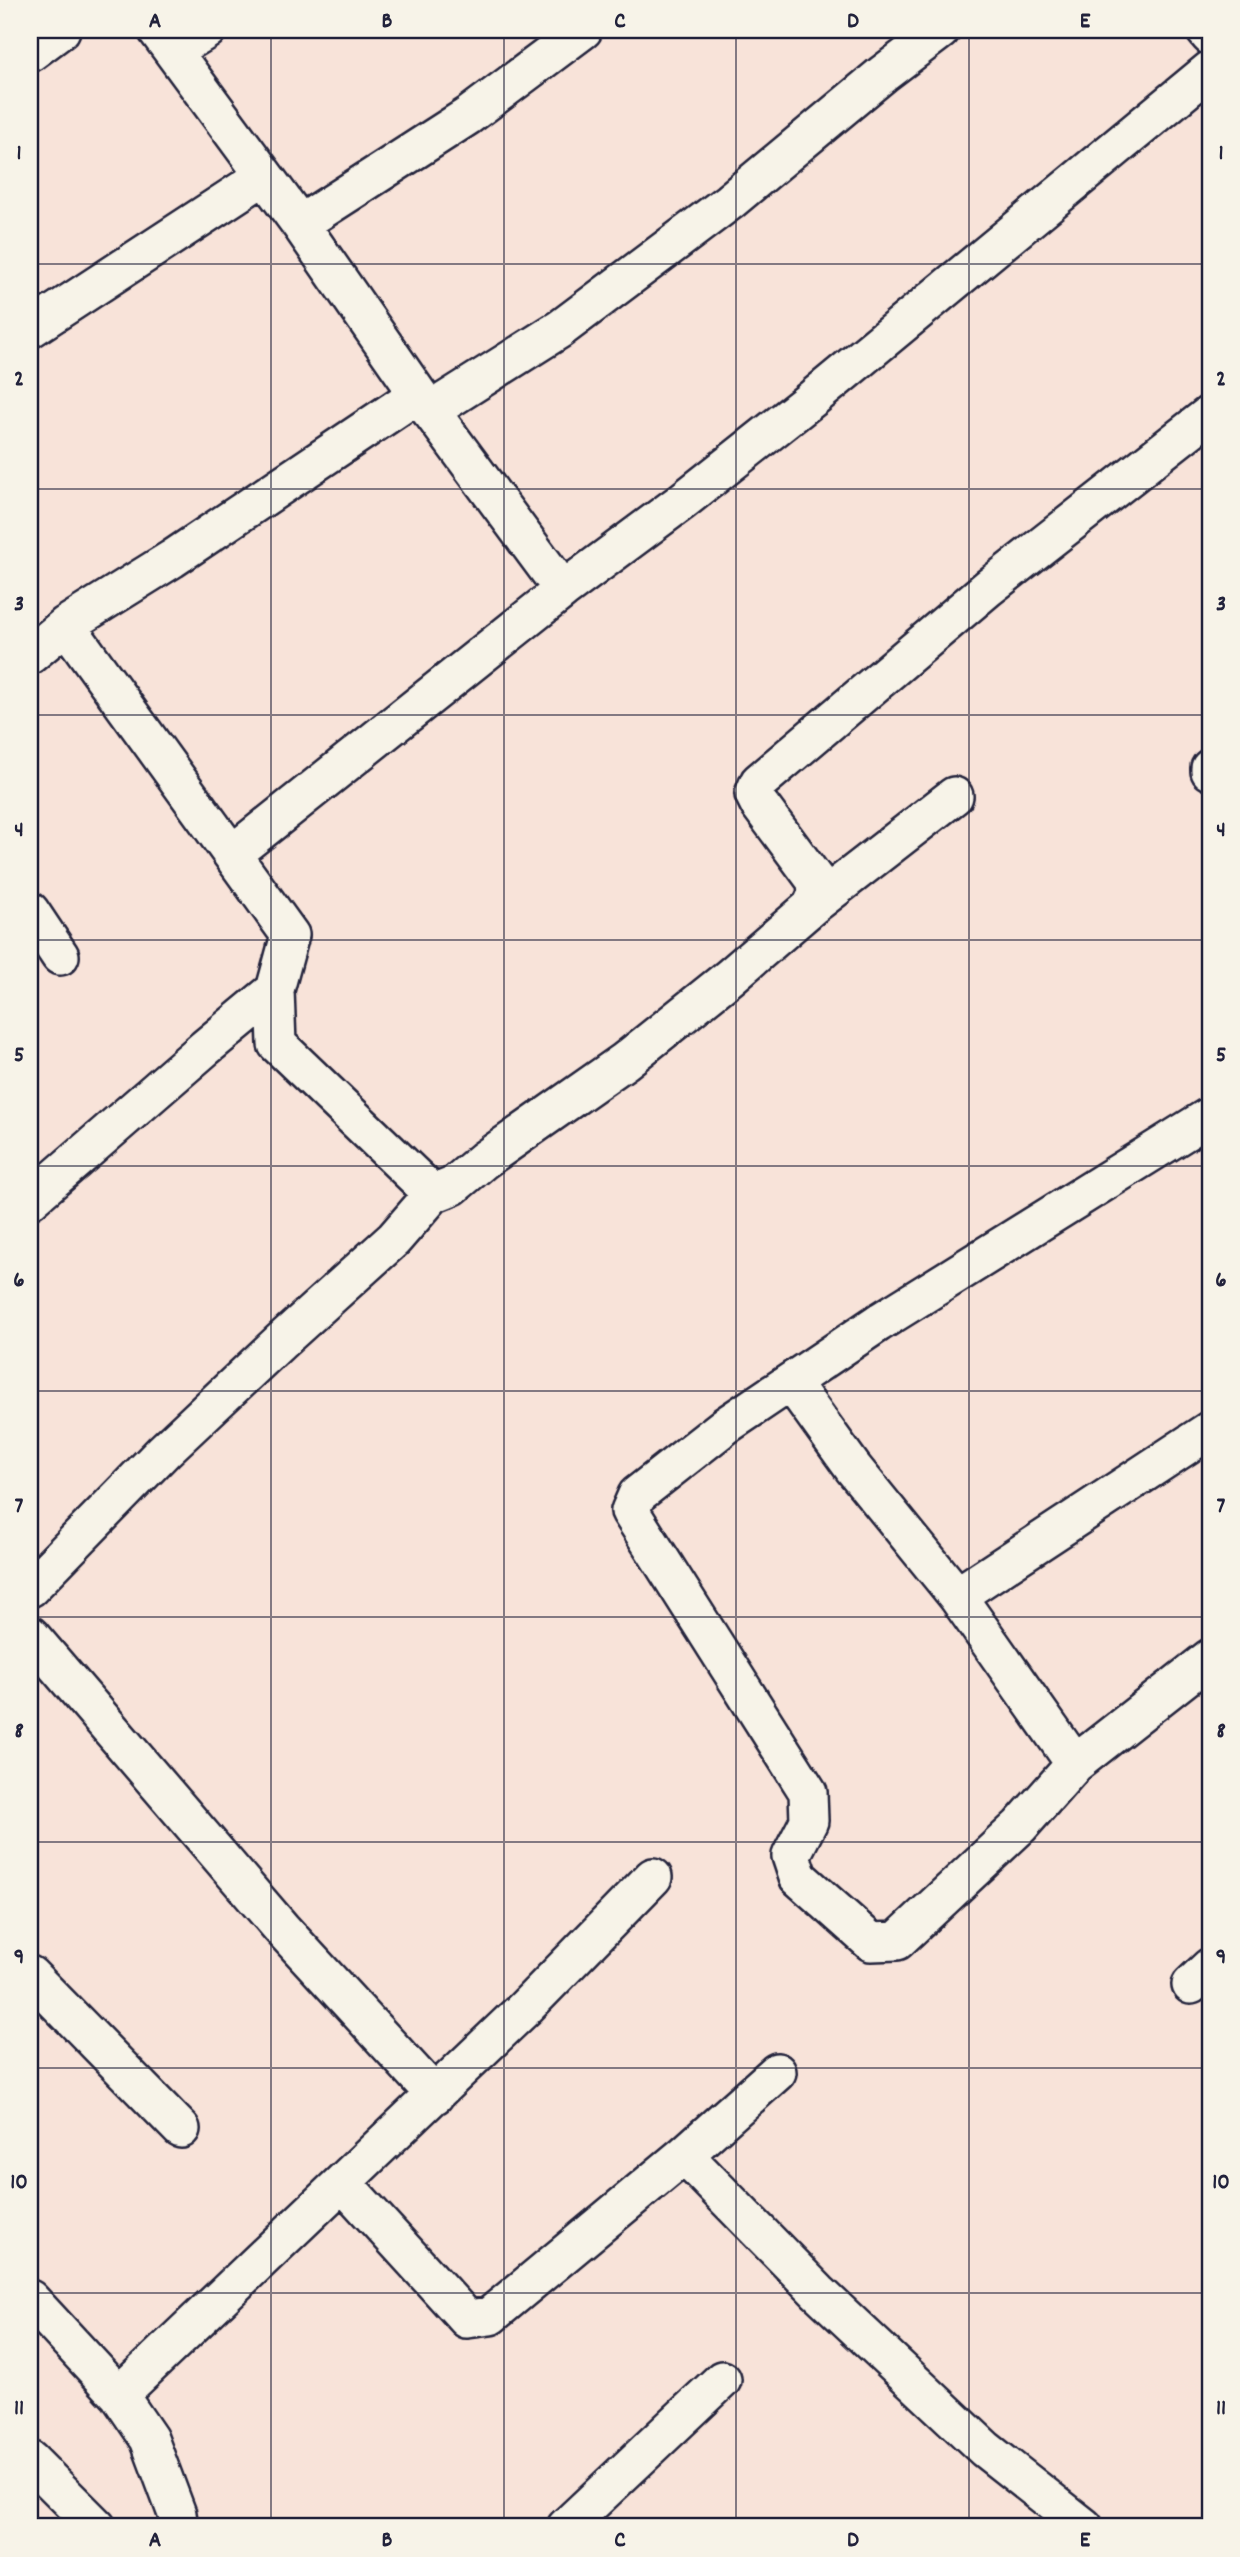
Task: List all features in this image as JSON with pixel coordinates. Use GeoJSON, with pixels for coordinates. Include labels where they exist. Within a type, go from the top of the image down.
{"type":"FeatureCollection","features":[{"type":"Feature","properties":{"kind":"street"},"geometry":{"type":"LineString","coordinates":[[30,54],[61,30]]}},
{"type":"Feature","properties":{"kind":"street"},"geometry":{"type":"LineString","coordinates":[[207,30],[165,40],[300,224],[424,402],[563,590]]}},
{"type":"Feature","properties":{"kind":"street"},"geometry":{"type":"LineString","coordinates":[[300,224],[468,116],[583,30]]}},
{"type":"Feature","properties":{"kind":"street"},"geometry":{"type":"LineString","coordinates":[[30,655],[65,625],[424,402],[560,328],[729,202],[883,74],[941,30]]}},
{"type":"Feature","properties":{"kind":"street"},"geometry":{"type":"LineString","coordinates":[[1205,30],[1210,36]]}},
{"type":"Feature","properties":{"kind":"street"},"geometry":{"type":"LineString","coordinates":[[232,854],[563,590],[680,503],[813,398],[1210,70]]}},
{"type":"Feature","properties":{"kind":"street"},"geometry":{"type":"LineString","coordinates":[[30,329],[264,176]]}},
{"type":"Feature","properties":{"kind":"street"},"geometry":{"type":"LineString","coordinates":[[811,907],[817,894],[816,881],[759,804],[754,794],[759,782],[988,588],[1210,414]]}},
{"type":"Feature","properties":{"kind":"street"},"geometry":{"type":"LineString","coordinates":[[65,625],[290,935],[275,990],[277,1044],[433,1194]]}},
{"type":"Feature","properties":{"kind":"street"},"geometry":{"type":"LineString","coordinates":[[30,1588],[164,1451],[394,1239],[433,1194],[453,1186],[484,1160],[625,1061],[730,977],[811,907],[954,796]]}},
{"type":"Feature","properties":{"kind":"street"},"geometry":{"type":"LineString","coordinates":[[30,911],[60,956]]}},
{"type":"Feature","properties":{"kind":"street"},"geometry":{"type":"LineString","coordinates":[[30,1200],[275,990]]}},
{"type":"Feature","properties":{"kind":"street"},"geometry":{"type":"LineString","coordinates":[[1210,1116],[878,1323],[725,1426],[637,1495],[630,1511],[808,1792],[809,1821],[791,1856],[798,1877],[871,1942],[897,1941],[1020,1826],[1075,1764],[1210,1658]]}},
{"type":"Feature","properties":{"kind":"street"},"geometry":{"type":"LineString","coordinates":[[792,1382],[853,1468],[957,1596],[1075,1764]]}},
{"type":"Feature","properties":{"kind":"street"},"geometry":{"type":"LineString","coordinates":[[957,1596],[1210,1430]]}},
{"type":"Feature","properties":{"kind":"street"},"geometry":{"type":"LineString","coordinates":[[30,1635],[273,1918],[435,2095]]}},
{"type":"Feature","properties":{"kind":"street"},"geometry":{"type":"LineString","coordinates":[[118,2395],[525,2008],[653,1877]]}},
{"type":"Feature","properties":{"kind":"street"},"geometry":{"type":"LineString","coordinates":[[30,1975],[181,2129]]}},
{"type":"Feature","properties":{"kind":"street"},"geometry":{"type":"LineString","coordinates":[[343,2183],[467,2319],[490,2316],[684,2155],[777,2072]]}},
{"type":"Feature","properties":{"kind":"street"},"geometry":{"type":"LineString","coordinates":[[684,2155],[818,2292],[985,2449],[1084,2527]]}},
{"type":"Feature","properties":{"kind":"street"},"geometry":{"type":"LineString","coordinates":[[30,2298],[118,2395],[149,2440],[177,2514],[179,2527]]}},
{"type":"Feature","properties":{"kind":"street"},"geometry":{"type":"LineString","coordinates":[[566,2527],[722,2380]]}},
{"type":"Feature","properties":{"kind":"street"},"geometry":{"type":"LineString","coordinates":[[30,2460],[97,2527]]}}]}
